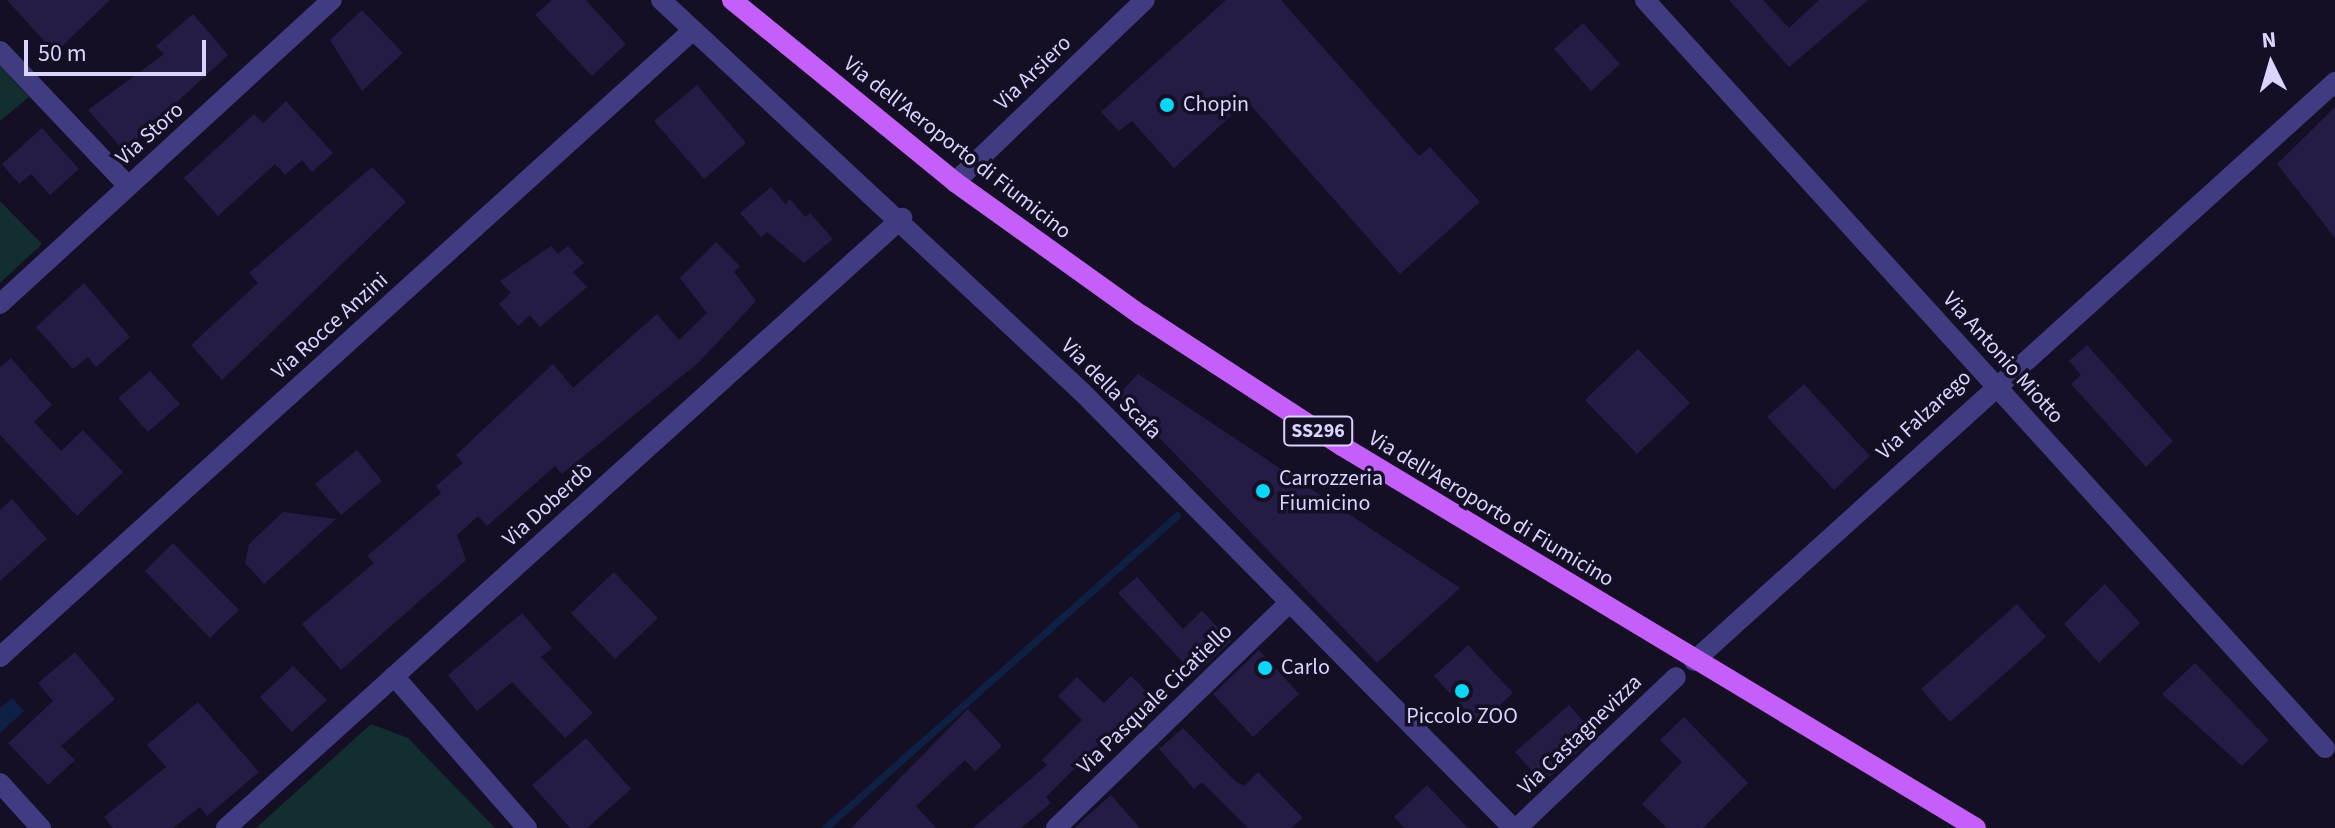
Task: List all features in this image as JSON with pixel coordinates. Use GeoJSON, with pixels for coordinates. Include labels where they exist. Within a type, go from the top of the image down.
{"type":"FeatureCollection","features":[{"type":"Feature","properties":{"kind":"main road","name":"Via dell'Aeroporto di Fiumicino"},"geometry":{"type":"LineString","coordinates":[[732,0],[955,182],[1328,437],[1694,661],[1976,828]]}},
{"type":"Feature","properties":{"kind":"street","name":"Via Storo"},"geometry":{"type":"LineString","coordinates":[[0,304],[332,0]]}},
{"type":"Feature","properties":{"kind":"street","name":"Via della Scafa"},"geometry":{"type":"LineString","coordinates":[[661,0],[902,218],[1515,828]]}},
{"type":"Feature","properties":{"kind":"street","name":"Via Arsiero"},"geometry":{"type":"LineString","coordinates":[[955,182],[1145,0]]}},
{"type":"Feature","properties":{"kind":"street","name":"Via Antonio Miotto"},"geometry":{"type":"LineString","coordinates":[[1645,0],[2325,748]]}},
{"type":"Feature","properties":{"kind":"street","name":"Via Rocce Anzini"},"geometry":{"type":"LineString","coordinates":[[0,657],[692,31]]}},
{"type":"Feature","properties":{"kind":"street"},"geometry":{"type":"LineString","coordinates":[[0,51],[128,186]]}},
{"type":"Feature","properties":{"kind":"street","name":"Via Falzarego"},"geometry":{"type":"LineString","coordinates":[[1694,661],[1994,383],[2335,82]]}},
{"type":"Feature","properties":{"kind":"street","name":"Via Doberdò"},"geometry":{"type":"LineString","coordinates":[[226,828],[902,218]]}},
{"type":"Feature","properties":{"kind":"street","name":"Via Pasquale Cicatiello"},"geometry":{"type":"LineString","coordinates":[[1056,828],[1288,604]]}},
{"type":"Feature","properties":{"kind":"street"},"geometry":{"type":"LineString","coordinates":[[394,676],[527,828]]}},
{"type":"Feature","properties":{"kind":"street","name":"Via Castagnevizza"},"geometry":{"type":"LineString","coordinates":[[1515,828],[1676,677]]}},
{"type":"Feature","properties":{"kind":"street"},"geometry":{"type":"LineString","coordinates":[[0,783],[41,828]]}},
{"type":"Feature","properties":{"kind":"green space"},"geometry":{"type":"Polygon","coordinates":[[[0,66],[29,97],[0,121],[0,66]]]}},
{"type":"Feature","properties":{"kind":"green space"},"geometry":{"type":"Polygon","coordinates":[[[0,201],[42,244],[0,283],[0,201]]]}},
{"type":"Feature","properties":{"kind":"green space"},"geometry":{"type":"Polygon","coordinates":[[[371,724],[408,738],[495,828],[256,828],[371,724]]]}},
{"type":"Feature","properties":{"kind":"water"},"geometry":{"type":"Polygon","coordinates":[[[12,698],[24,711],[0,733],[0,708],[12,698]]]}},
{"type":"Feature","properties":{"kind":"building"},"geometry":{"type":"Polygon","coordinates":[[[7,0],[110,0],[55,53],[7,0]]]}},
{"type":"Feature","properties":{"kind":"building"},"geometry":{"type":"Polygon","coordinates":[[[552,0],[586,0],[626,44],[592,76],[535,15],[552,0]]]}},
{"type":"Feature","properties":{"kind":"building"},"geometry":{"type":"Polygon","coordinates":[[[1226,0],[1281,0],[1419,156],[1430,147],[1480,202],[1400,274],[1247,101],[1174,168],[1132,121],[1119,131],[1101,112],[1226,0]]]}},
{"type":"Feature","properties":{"kind":"building"},"geometry":{"type":"Polygon","coordinates":[[[1729,0],[1763,0],[1789,28],[1819,0],[1868,0],[1789,67],[1729,0]]]}},
{"type":"Feature","properties":{"kind":"building"},"geometry":{"type":"Polygon","coordinates":[[[362,10],[403,53],[362,91],[330,40],[362,10]]]}},
{"type":"Feature","properties":{"kind":"building"},"geometry":{"type":"Polygon","coordinates":[[[193,14],[228,55],[124,151],[88,110],[164,54],[156,46],[193,14]]]}},
{"type":"Feature","properties":{"kind":"building"},"geometry":{"type":"Polygon","coordinates":[[[1583,23],[1620,64],[1591,91],[1554,49],[1583,23]]]}},
{"type":"Feature","properties":{"kind":"building"},"geometry":{"type":"Polygon","coordinates":[[[697,85],[746,143],[704,179],[654,121],[697,85]]]}},
{"type":"Feature","properties":{"kind":"building"},"geometry":{"type":"Polygon","coordinates":[[[286,101],[333,153],[312,172],[302,160],[285,175],[275,164],[218,216],[184,178],[254,114],[263,123],[286,101]]]}},
{"type":"Feature","properties":{"kind":"building"},"geometry":{"type":"Polygon","coordinates":[[[2335,107],[2335,238],[2277,164],[2335,107]]]}},
{"type":"Feature","properties":{"kind":"building"},"geometry":{"type":"Polygon","coordinates":[[[42,128],[79,169],[50,195],[31,174],[19,184],[2,164],[42,128]]]}},
{"type":"Feature","properties":{"kind":"building"},"geometry":{"type":"Polygon","coordinates":[[[372,167],[406,202],[222,380],[191,345],[258,283],[249,273],[372,167]]]}},
{"type":"Feature","properties":{"kind":"building"},"geometry":{"type":"Polygon","coordinates":[[[771,187],[785,204],[790,199],[805,217],[810,213],[833,239],[804,263],[767,232],[761,237],[740,213],[771,187]]]}},
{"type":"Feature","properties":{"kind":"building"},"geometry":{"type":"Polygon","coordinates":[[[716,242],[740,266],[734,272],[756,301],[699,362],[562,474],[555,466],[487,526],[478,516],[457,535],[466,560],[341,670],[302,624],[374,563],[367,556],[441,493],[436,486],[463,463],[456,455],[553,364],[573,388],[657,314],[679,340],[707,313],[680,278],[716,242]]]}},
{"type":"Feature","properties":{"kind":"building"},"geometry":{"type":"Polygon","coordinates":[[[551,246],[558,254],[568,246],[584,263],[573,272],[587,287],[540,327],[530,315],[518,326],[499,304],[511,293],[500,281],[551,246]]]}},
{"type":"Feature","properties":{"kind":"building"},"geometry":{"type":"Polygon","coordinates":[[[84,283],[130,337],[96,367],[88,357],[73,369],[36,327],[84,283]]]}},
{"type":"Feature","properties":{"kind":"building"},"geometry":{"type":"Polygon","coordinates":[[[2087,345],[2173,441],[2146,467],[2071,384],[2081,375],[2069,361],[2087,345]]]}},
{"type":"Feature","properties":{"kind":"building"},"geometry":{"type":"Polygon","coordinates":[[[1638,349],[1690,403],[1637,454],[1585,400],[1638,349]]]}},
{"type":"Feature","properties":{"kind":"building"},"geometry":{"type":"Polygon","coordinates":[[[11,358],[52,405],[34,422],[61,451],[83,430],[123,472],[77,516],[0,435],[0,367],[11,358]]]}},
{"type":"Feature","properties":{"kind":"building"},"geometry":{"type":"Polygon","coordinates":[[[150,371],[180,404],[148,432],[118,398],[150,371]]]}},
{"type":"Feature","properties":{"kind":"building","name":"Carrozzeria Fiumicino"},"geometry":{"type":"Polygon","coordinates":[[[1138,374],[1460,588],[1377,663],[1118,395],[1138,374]]]}},
{"type":"Feature","properties":{"kind":"building"},"geometry":{"type":"Polygon","coordinates":[[[1804,384],[1870,456],[1834,490],[1767,417],[1804,384]]]}},
{"type":"Feature","properties":{"kind":"building"},"geometry":{"type":"Polygon","coordinates":[[[357,450],[382,481],[341,515],[315,484],[357,450]]]}},
{"type":"Feature","properties":{"kind":"building"},"geometry":{"type":"Polygon","coordinates":[[[12,499],[47,539],[0,581],[0,510],[12,499]]]}},
{"type":"Feature","properties":{"kind":"building"},"geometry":{"type":"Polygon","coordinates":[[[283,512],[336,519],[264,584],[245,563],[249,544],[283,512]]]}},
{"type":"Feature","properties":{"kind":"building"},"geometry":{"type":"Polygon","coordinates":[[[173,543],[239,610],[210,638],[145,571],[173,543]]]}},
{"type":"Feature","properties":{"kind":"building"},"geometry":{"type":"Polygon","coordinates":[[[614,572],[658,618],[615,659],[571,613],[614,572]]]}},
{"type":"Feature","properties":{"kind":"building"},"geometry":{"type":"Polygon","coordinates":[[[1137,577],[1183,629],[1202,611],[1231,641],[1195,675],[1118,593],[1137,577]]]}},
{"type":"Feature","properties":{"kind":"building"},"geometry":{"type":"Polygon","coordinates":[[[2105,584],[2140,623],[2099,663],[2064,624],[2105,584]]]}},
{"type":"Feature","properties":{"kind":"building"},"geometry":{"type":"Polygon","coordinates":[[[2017,604],[2046,637],[1950,722],[1921,689],[2017,604]]]}},
{"type":"Feature","properties":{"kind":"building"},"geometry":{"type":"Polygon","coordinates":[[[522,613],[552,648],[541,657],[593,713],[565,738],[512,682],[477,711],[448,675],[522,613]]]}},
{"type":"Feature","properties":{"kind":"building"},"geometry":{"type":"Polygon","coordinates":[[[1468,645],[1513,693],[1479,725],[1434,676],[1468,645]]]}},
{"type":"Feature","properties":{"kind":"building"},"geometry":{"type":"Polygon","coordinates":[[[1259,650],[1299,694],[1253,737],[1213,694],[1259,650]]]}},
{"type":"Feature","properties":{"kind":"building"},"geometry":{"type":"Polygon","coordinates":[[[75,652],[115,699],[61,746],[75,760],[48,785],[8,743],[53,701],[38,683],[75,652]]]}},
{"type":"Feature","properties":{"kind":"building"},"geometry":{"type":"Polygon","coordinates":[[[2195,663],[2269,740],[2242,766],[2162,694],[2195,663]]]}},
{"type":"Feature","properties":{"kind":"building"},"geometry":{"type":"Polygon","coordinates":[[[293,666],[327,700],[292,732],[260,697],[293,666]]]}},
{"type":"Feature","properties":{"kind":"building"},"geometry":{"type":"Polygon","coordinates":[[[1131,676],[1149,694],[1046,797],[1051,803],[1021,828],[973,828],[1047,765],[1042,760],[1082,720],[1058,696],[1077,677],[1104,703],[1131,676]]]}},
{"type":"Feature","properties":{"kind":"building"},"geometry":{"type":"Polygon","coordinates":[[[198,702],[259,772],[207,816],[200,807],[173,828],[113,828],[104,817],[166,767],[147,745],[198,702]]]}},
{"type":"Feature","properties":{"kind":"building"},"geometry":{"type":"Polygon","coordinates":[[[1569,705],[1596,735],[1543,783],[1515,752],[1569,705]]]}},
{"type":"Feature","properties":{"kind":"building"},"geometry":{"type":"Polygon","coordinates":[[[968,709],[1002,746],[975,771],[965,760],[916,806],[936,828],[851,828],[968,709]]]}},
{"type":"Feature","properties":{"kind":"building"},"geometry":{"type":"Polygon","coordinates":[[[1684,717],[1748,783],[1703,828],[1667,828],[1642,804],[1682,762],[1660,740],[1684,717]]]}},
{"type":"Feature","properties":{"kind":"building"},"geometry":{"type":"Polygon","coordinates":[[[1183,728],[1235,781],[1244,786],[1258,772],[1303,818],[1291,828],[1248,828],[1202,782],[1194,789],[1159,749],[1183,728]]]}},
{"type":"Feature","properties":{"kind":"building"},"geometry":{"type":"Polygon","coordinates":[[[586,738],[631,789],[587,828],[570,828],[532,785],[586,738]]]}},
{"type":"Feature","properties":{"kind":"building"},"geometry":{"type":"Polygon","coordinates":[[[1427,785],[1468,828],[1405,828],[1394,817],[1427,785]]]}},
{"type":"Feature","properties":{"kind":"building"},"geometry":{"type":"Polygon","coordinates":[[[1111,795],[1140,828],[1075,828],[1085,818],[1111,795]]]}},
{"type":"Feature","properties":{"kind":"waterway"},"geometry":{"type":"LineString","coordinates":[[825,828],[1177,515]]}},
{"type":"Feature","properties":{"kind":"place","name":"Chopin"},"geometry":{"type":"Point","coordinates":[1167,105]}},
{"type":"Feature","properties":{"kind":"place","name":"Carrozzeria Fiumicino"},"geometry":{"type":"Point","coordinates":[1263,491]}},
{"type":"Feature","properties":{"kind":"place","name":"Carlo"},"geometry":{"type":"Point","coordinates":[1265,668]}},
{"type":"Feature","properties":{"kind":"place","name":"Piccolo ZOO"},"geometry":{"type":"Point","coordinates":[1462,691]}}]}
